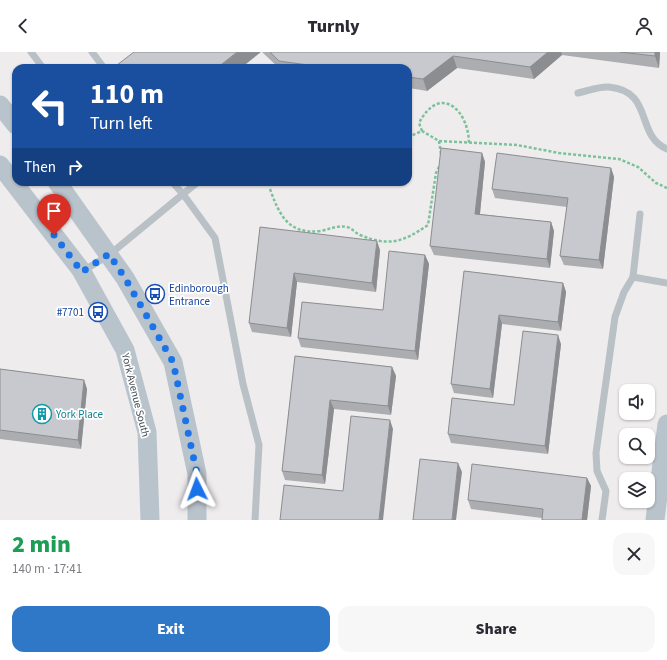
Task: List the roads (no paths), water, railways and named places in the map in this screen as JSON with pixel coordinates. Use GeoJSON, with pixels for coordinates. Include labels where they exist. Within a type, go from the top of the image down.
{"type":"FeatureCollection","features":[{"type":"Feature","properties":{"kind":"street"},"geometry":{"type":"LineString","coordinates":[[0,105],[12,120]]}},
{"type":"Feature","properties":{"kind":"street","name":"York Avenue South"},"geometry":{"type":"LineString","coordinates":[[0,165],[12,181]]}},
{"type":"Feature","properties":{"kind":"street","name":"York Avenue South"},"geometry":{"type":"LineString","coordinates":[[16,186],[82,272],[125,350],[147,432],[150,520]]}},
{"type":"Feature","properties":{"kind":"street"},"geometry":{"type":"LineString","coordinates":[[60,186],[125,278],[173,362],[197,474],[197,520]]}},
{"type":"Feature","properties":{"kind":"street"},"geometry":{"type":"LineString","coordinates":[[655,520],[667,424]]}},
{"type":"Feature","properties":{"kind":"lane"},"geometry":{"type":"LineString","coordinates":[[31,52],[41,64]]}},
{"type":"Feature","properties":{"kind":"lane"},"geometry":{"type":"LineString","coordinates":[[92,52],[101,64]]}},
{"type":"Feature","properties":{"kind":"lane"},"geometry":{"type":"LineString","coordinates":[[578,93],[610,87],[631,96],[642,110],[650,136],[655,142],[667,149]]}},
{"type":"Feature","properties":{"kind":"lane"},"geometry":{"type":"LineString","coordinates":[[176,186],[215,238],[243,384],[259,445],[255,520]]}},
{"type":"Feature","properties":{"kind":"lane"},"geometry":{"type":"LineString","coordinates":[[82,272],[109,254],[193,186]]}},
{"type":"Feature","properties":{"kind":"lane"},"geometry":{"type":"LineString","coordinates":[[602,520],[606,491],[597,471],[596,453],[615,317],[624,292],[634,277],[640,214]]}},
{"type":"Feature","properties":{"kind":"lane"},"geometry":{"type":"LineString","coordinates":[[634,277],[667,283]]}},
{"type":"Feature","properties":{"kind":"place","name":"Edinborough Entrance"},"geometry":{"type":"Point","coordinates":[155,294]}},
{"type":"Feature","properties":{"kind":"place","name":"#7701"},"geometry":{"type":"Point","coordinates":[98,312]}},
{"type":"Feature","properties":{"kind":"place","name":"York Place"},"geometry":{"type":"Point","coordinates":[42,414]}}]}
